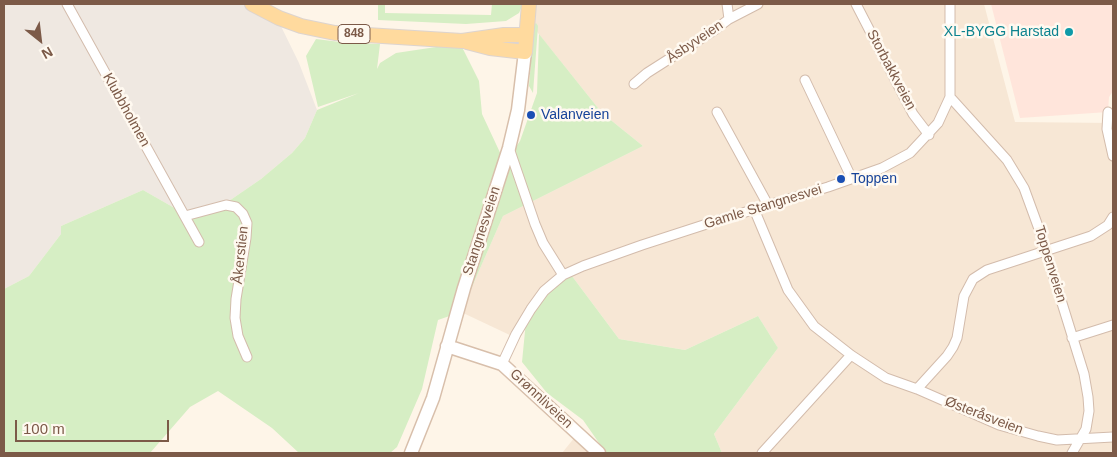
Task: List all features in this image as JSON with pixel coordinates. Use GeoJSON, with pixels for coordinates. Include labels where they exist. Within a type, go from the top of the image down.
{"type":"FeatureCollection","features":[{"type":"Feature","properties":{"kind":"main road","name":"848"},"geometry":{"type":"LineString","coordinates":[[252,4],[279,18],[301,26],[335,33],[462,41],[490,48],[525,52]]}},
{"type":"Feature","properties":{"kind":"main road","name":"Stangnesveien"},"geometry":{"type":"LineString","coordinates":[[411,453],[433,398],[464,288],[509,148],[518,110],[529,4]]}},
{"type":"Feature","properties":{"kind":"main road","name":"848"},"geometry":{"type":"LineString","coordinates":[[462,41],[504,35],[526,35]]}},
{"type":"Feature","properties":{"kind":"main road","name":"Grønnliveien"},"geometry":{"type":"LineString","coordinates":[[448,346],[502,364],[599,453]]}},
{"type":"Feature","properties":{"kind":"street","name":"Klubbholmen"},"geometry":{"type":"LineString","coordinates":[[67,4],[185,216]]}},
{"type":"Feature","properties":{"kind":"street"},"geometry":{"type":"LineString","coordinates":[[727,4],[729,19]]}},
{"type":"Feature","properties":{"kind":"street","name":"Åsbyveien"},"geometry":{"type":"LineString","coordinates":[[634,84],[647,73],[710,34],[729,19],[758,4]]}},
{"type":"Feature","properties":{"kind":"street","name":"Storbakkveien"},"geometry":{"type":"LineString","coordinates":[[856,4],[900,91],[913,114],[929,135]]}},
{"type":"Feature","properties":{"kind":"street","name":"Gamle Stangnesvei"},"geometry":{"type":"LineString","coordinates":[[502,364],[516,334],[531,309],[544,291],[563,275],[626,250],[852,179],[882,168],[910,153],[929,135],[938,123],[950,97],[950,4]]}},
{"type":"Feature","properties":{"kind":"street"},"geometry":{"type":"LineString","coordinates":[[805,80],[852,179]]}},
{"type":"Feature","properties":{"kind":"street","name":"Toppenveien"},"geometry":{"type":"LineString","coordinates":[[950,97],[994,144],[1015,173],[1031,205],[1084,374],[1088,397],[1086,429],[1072,453]]}},
{"type":"Feature","properties":{"kind":"street"},"geometry":{"type":"LineString","coordinates":[[717,112],[768,205]]}},
{"type":"Feature","properties":{"kind":"street"},"geometry":{"type":"LineString","coordinates":[[1108,112],[1107,129],[1113,156]]}},
{"type":"Feature","properties":{"kind":"street"},"geometry":{"type":"LineString","coordinates":[[509,148],[543,243],[563,275]]}},
{"type":"Feature","properties":{"kind":"street","name":"Åkerstien"},"geometry":{"type":"LineString","coordinates":[[185,216],[226,205],[236,206],[243,214],[247,223],[235,318],[238,336],[247,358]]}},
{"type":"Feature","properties":{"kind":"street","name":"Østeråsveien"},"geometry":{"type":"LineString","coordinates":[[754,209],[775,264],[788,290],[814,326],[851,355],[886,378],[1024,433],[1057,440],[1113,437]]}},
{"type":"Feature","properties":{"kind":"street"},"geometry":{"type":"LineString","coordinates":[[185,216],[200,242]]}},
{"type":"Feature","properties":{"kind":"street"},"geometry":{"type":"LineString","coordinates":[[917,389],[948,356],[953,347],[957,338],[964,296],[973,279],[987,270],[1099,232],[1108,225],[1113,217]]}},
{"type":"Feature","properties":{"kind":"street"},"geometry":{"type":"LineString","coordinates":[[1072,338],[1113,326]]}},
{"type":"Feature","properties":{"kind":"street"},"geometry":{"type":"LineString","coordinates":[[762,453],[851,355]]}},
{"type":"Feature","properties":{"kind":"shaded area"},"geometry":{"type":"Polygon","coordinates":[[[4,4],[252,4],[275,14],[299,63],[317,110],[305,138],[292,153],[261,179],[210,214],[192,218],[143,190],[61,226],[61,234],[29,276],[4,289],[4,4]]]}},
{"type":"Feature","properties":{"kind":"shaded area"},"geometry":{"type":"Polygon","coordinates":[[[528,4],[984,4],[1015,122],[1113,123],[1113,453],[722,453],[714,434],[778,348],[758,316],[685,350],[619,339],[566,268],[514,337],[461,312],[503,216],[643,146],[602,113],[526,18],[528,4]]]}},
{"type":"Feature","properties":{"kind":"shaded area"},"geometry":{"type":"Polygon","coordinates":[[[991,4],[1113,4],[1113,91],[1109,97],[1108,112],[1020,118],[991,4]]]}},
{"type":"Feature","properties":{"kind":"shaded area"},"geometry":{"type":"Polygon","coordinates":[[[575,437],[598,453],[562,453],[575,437]]]}},
{"type":"Feature","properties":{"kind":"green space"},"geometry":{"type":"Polygon","coordinates":[[[378,4],[385,4],[385,13],[491,15],[492,4],[523,4],[519,13],[506,21],[466,24],[378,20],[378,4]]]}},
{"type":"Feature","properties":{"kind":"green space"},"geometry":{"type":"Polygon","coordinates":[[[536,23],[538,26],[533,93],[529,86],[534,25],[536,23]]]}},
{"type":"Feature","properties":{"kind":"green space"},"geometry":{"type":"Polygon","coordinates":[[[539,34],[602,113],[643,146],[503,216],[461,312],[438,320],[422,389],[397,447],[390,453],[299,453],[272,428],[218,391],[190,407],[150,453],[4,453],[4,289],[29,276],[61,234],[61,226],[143,190],[192,218],[210,214],[261,179],[292,153],[305,138],[317,110],[359,93],[318,107],[306,56],[316,39],[380,44],[377,69],[380,63],[396,53],[456,44],[461,45],[479,81],[482,114],[503,159],[510,156],[520,141],[537,93],[539,34]]]}},
{"type":"Feature","properties":{"kind":"green space"},"geometry":{"type":"Polygon","coordinates":[[[566,268],[619,339],[685,350],[758,316],[778,348],[714,434],[722,453],[606,453],[583,420],[547,393],[522,362],[526,321],[566,268]]]}},
{"type":"Feature","properties":{"kind":"place","name":"XL-BYGG Harstad"},"geometry":{"type":"Point","coordinates":[1069,32]}},
{"type":"Feature","properties":{"kind":"place","name":"Valanveien"},"geometry":{"type":"Point","coordinates":[531,115]}},
{"type":"Feature","properties":{"kind":"place","name":"Toppen"},"geometry":{"type":"Point","coordinates":[841,179]}}]}
